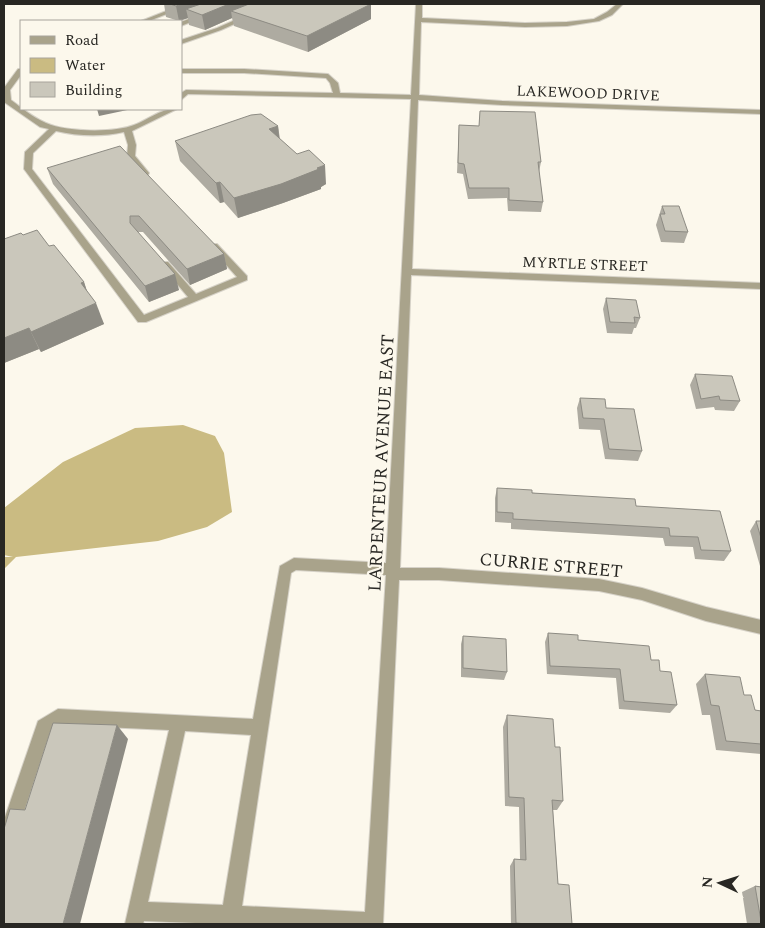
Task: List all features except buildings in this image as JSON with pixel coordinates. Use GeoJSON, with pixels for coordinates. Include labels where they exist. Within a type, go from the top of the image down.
{"type":"FeatureCollection","features":[{"type":"Feature","properties":{"kind":"street"},"geometry":{"type":"LineString","coordinates":[[147,20],[189,4]]}},
{"type":"Feature","properties":{"kind":"street"},"geometry":{"type":"LineString","coordinates":[[182,24],[232,4]]}},
{"type":"Feature","properties":{"kind":"street"},"geometry":{"type":"LineString","coordinates":[[182,42],[219,29],[276,4]]}},
{"type":"Feature","properties":{"kind":"street","name":"LARPENTEUR AVENUE EAST"},"geometry":{"type":"LineString","coordinates":[[374,923],[393,572],[419,4]]}},
{"type":"Feature","properties":{"kind":"street"},"geometry":{"type":"LineString","coordinates":[[418,20],[534,24],[589,22],[613,13],[620,4]]}},
{"type":"Feature","properties":{"kind":"street"},"geometry":{"type":"LineString","coordinates":[[182,71],[244,71],[328,76],[334,83],[337,96]]}},
{"type":"Feature","properties":{"kind":"street"},"geometry":{"type":"LineString","coordinates":[[20,72],[6,90],[7,100],[20,109]]}},
{"type":"Feature","properties":{"kind":"street","name":"LAKEWOOD DRIVE"},"geometry":{"type":"LineString","coordinates":[[183,92],[414,97],[502,103],[761,112]]}},
{"type":"Feature","properties":{"kind":"street"},"geometry":{"type":"LineString","coordinates":[[21,110],[43,125],[70,132],[114,132],[135,128],[171,110]]}},
{"type":"Feature","properties":{"kind":"street"},"geometry":{"type":"LineString","coordinates":[[54,128],[29,152],[28,169],[142,320],[243,278],[210,242]]}},
{"type":"Feature","properties":{"kind":"street"},"geometry":{"type":"LineString","coordinates":[[128,129],[132,146],[130,156],[149,178]]}},
{"type":"Feature","properties":{"kind":"street"},"geometry":{"type":"LineString","coordinates":[[157,256],[194,298]]}},
{"type":"Feature","properties":{"kind":"street","name":"MYRTLE STREET"},"geometry":{"type":"LineString","coordinates":[[407,272],[761,286]]}},
{"type":"Feature","properties":{"kind":"street","name":"CURRIE STREET"},"geometry":{"type":"LineString","coordinates":[[231,920],[286,570],[294,564],[599,585],[642,594],[706,614],[761,627]]}},
{"type":"Feature","properties":{"kind":"street"},"geometry":{"type":"LineString","coordinates":[[4,845],[44,727],[58,717],[260,727]]}},
{"type":"Feature","properties":{"kind":"street"},"geometry":{"type":"LineString","coordinates":[[179,723],[135,918],[374,923]]}},
{"type":"Feature","properties":{"kind":"water"},"geometry":{"type":"Polygon","coordinates":[[[183,425],[215,436],[224,453],[232,512],[207,527],[158,541],[16,557],[4,569],[4,557],[13,557],[4,555],[4,508],[63,462],[135,428],[183,425]]]}}]}
